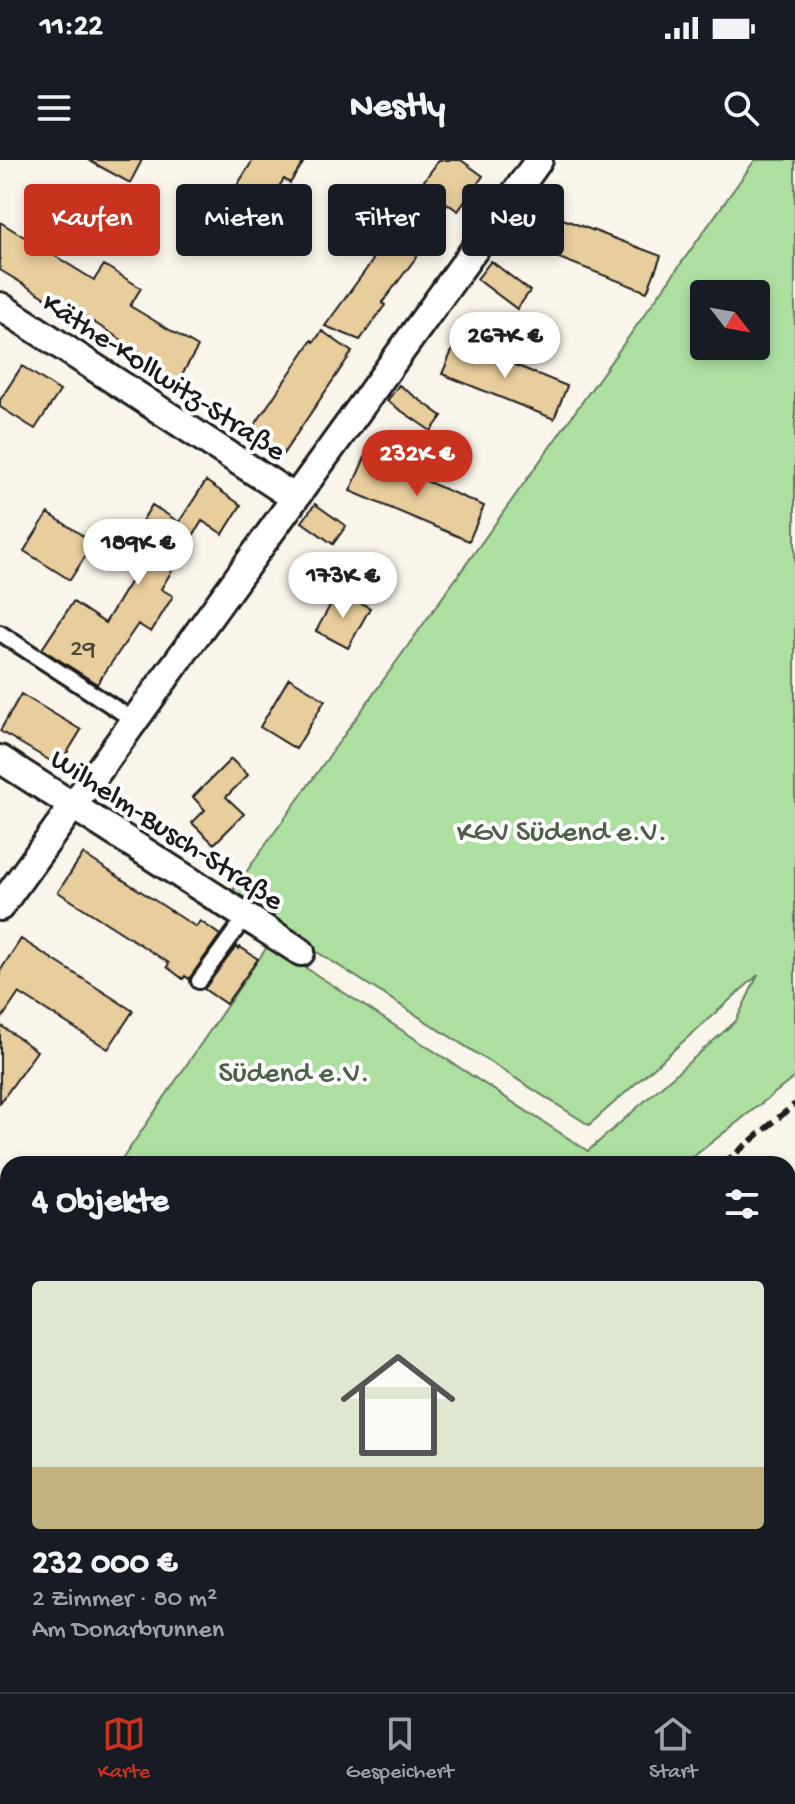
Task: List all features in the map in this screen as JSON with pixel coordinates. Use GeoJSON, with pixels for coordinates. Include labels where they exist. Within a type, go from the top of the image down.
{"type":"FeatureCollection","features":[{"type":"Feature","properties":{"kind":"street"},"geometry":{"type":"LineString","coordinates":[[0,907],[539,160]]}},
{"type":"Feature","properties":{"kind":"street","name":"Käthe-Kollwitz-Straße"},"geometry":{"type":"LineString","coordinates":[[0,306],[295,498]]}},
{"type":"Feature","properties":{"kind":"street","name":"Wilhelm-Busch-Straße"},"geometry":{"type":"LineString","coordinates":[[0,759],[301,952]]}},
{"type":"Feature","properties":{"kind":"lane"},"geometry":{"type":"LineString","coordinates":[[0,633],[135,721]]}},
{"type":"Feature","properties":{"kind":"lane"},"geometry":{"type":"LineString","coordinates":[[199,981],[246,916]]}},
{"type":"Feature","properties":{"kind":"green space","name":"KGV Südend e.V."},"geometry":{"type":"Polygon","coordinates":[[[755,160],[795,160],[795,1077],[694,1156],[124,1156],[269,944],[588,1151],[736,1021],[758,975],[589,1125],[229,896],[755,160]]]}},
{"type":"Feature","properties":{"kind":"building"},"geometry":{"type":"Polygon","coordinates":[[[88,160],[142,160],[130,183],[88,160]]]}},
{"type":"Feature","properties":{"kind":"building"},"geometry":{"type":"Polygon","coordinates":[[[253,160],[305,160],[290,183],[284,179],[281,184],[238,184],[253,160]]]}},
{"type":"Feature","properties":{"kind":"building"},"geometry":{"type":"Polygon","coordinates":[[[439,160],[461,160],[483,176],[477,184],[462,184],[462,205],[458,211],[446,203],[446,184],[422,184],[439,160]]]}},
{"type":"Feature","properties":{"kind":"building"},"geometry":{"type":"Polygon","coordinates":[[[564,219],[661,256],[647,292],[554,256],[564,256],[564,219]]]}},
{"type":"Feature","properties":{"kind":"building"},"geometry":{"type":"Polygon","coordinates":[[[0,222],[24,237],[24,256],[55,256],[94,280],[104,265],[141,288],[130,306],[198,347],[178,381],[136,356],[139,351],[51,295],[48,299],[0,270],[0,222]]]}},
{"type":"Feature","properties":{"kind":"building"},"geometry":{"type":"Polygon","coordinates":[[[367,256],[417,256],[382,303],[385,305],[360,340],[325,326],[373,260],[367,256]]]}},
{"type":"Feature","properties":{"kind":"building"},"geometry":{"type":"Polygon","coordinates":[[[491,261],[530,291],[517,309],[477,279],[491,261]]]}},
{"type":"Feature","properties":{"kind":"building"},"geometry":{"type":"Polygon","coordinates":[[[322,331],[352,352],[283,454],[250,432],[312,340],[314,342],[322,331]]]}},
{"type":"Feature","properties":{"kind":"building"},"geometry":{"type":"Polygon","coordinates":[[[456,341],[567,386],[554,419],[442,374],[456,341]]]}},
{"type":"Feature","properties":{"kind":"building"},"geometry":{"type":"Polygon","coordinates":[[[22,366],[60,391],[35,429],[0,407],[0,400],[22,366]]]}},
{"type":"Feature","properties":{"kind":"building"},"geometry":{"type":"Polygon","coordinates":[[[399,385],[442,416],[431,431],[387,401],[399,385]]]}},
{"type":"Feature","properties":{"kind":"building"},"geometry":{"type":"Polygon","coordinates":[[[366,455],[484,506],[469,541],[350,491],[366,455]]]}},
{"type":"Feature","properties":{"kind":"building"},"geometry":{"type":"Polygon","coordinates":[[[206,481],[241,505],[223,534],[202,521],[161,589],[173,596],[151,632],[138,624],[97,684],[42,649],[73,602],[105,623],[148,553],[129,542],[152,505],[179,522],[206,481]]]}},
{"type":"Feature","properties":{"kind":"building"},"geometry":{"type":"Polygon","coordinates":[[[315,504],[346,526],[333,544],[302,522],[315,504]]]}},
{"type":"Feature","properties":{"kind":"building"},"geometry":{"type":"Polygon","coordinates":[[[48,513],[94,543],[70,580],[24,551],[48,513]]]}},
{"type":"Feature","properties":{"kind":"building"},"geometry":{"type":"Polygon","coordinates":[[[338,591],[370,608],[348,648],[316,631],[338,591]]]}},
{"type":"Feature","properties":{"kind":"building"},"geometry":{"type":"Polygon","coordinates":[[[289,678],[325,700],[296,749],[260,727],[289,678]]]}},
{"type":"Feature","properties":{"kind":"building"},"geometry":{"type":"Polygon","coordinates":[[[21,694],[81,730],[59,766],[0,731],[21,694]]]}},
{"type":"Feature","properties":{"kind":"building"},"geometry":{"type":"Polygon","coordinates":[[[231,759],[248,775],[226,797],[244,814],[214,844],[192,823],[205,810],[193,797],[231,759]]]}},
{"type":"Feature","properties":{"kind":"building"},"geometry":{"type":"Polygon","coordinates":[[[83,854],[196,927],[200,921],[220,935],[189,979],[185,976],[183,979],[167,967],[169,963],[58,892],[83,854]]]}},
{"type":"Feature","properties":{"kind":"building"},"geometry":{"type":"Polygon","coordinates":[[[21,939],[133,1011],[108,1049],[19,993],[0,1021],[0,971],[21,939]]]}},
{"type":"Feature","properties":{"kind":"building"},"geometry":{"type":"Polygon","coordinates":[[[236,947],[258,959],[226,1004],[204,989],[236,947]]]}},
{"type":"Feature","properties":{"kind":"building"},"geometry":{"type":"Polygon","coordinates":[[[0,1025],[37,1051],[0,1103],[0,1025]]]}},
{"type":"Feature","properties":{"kind":"railway"},"geometry":{"type":"LineString","coordinates":[[733,1156],[795,1104]]}},
{"type":"Feature","properties":{"kind":"park label","name":"Südend e.V."},"geometry":{"type":"Point","coordinates":[294,1071]}}]}
